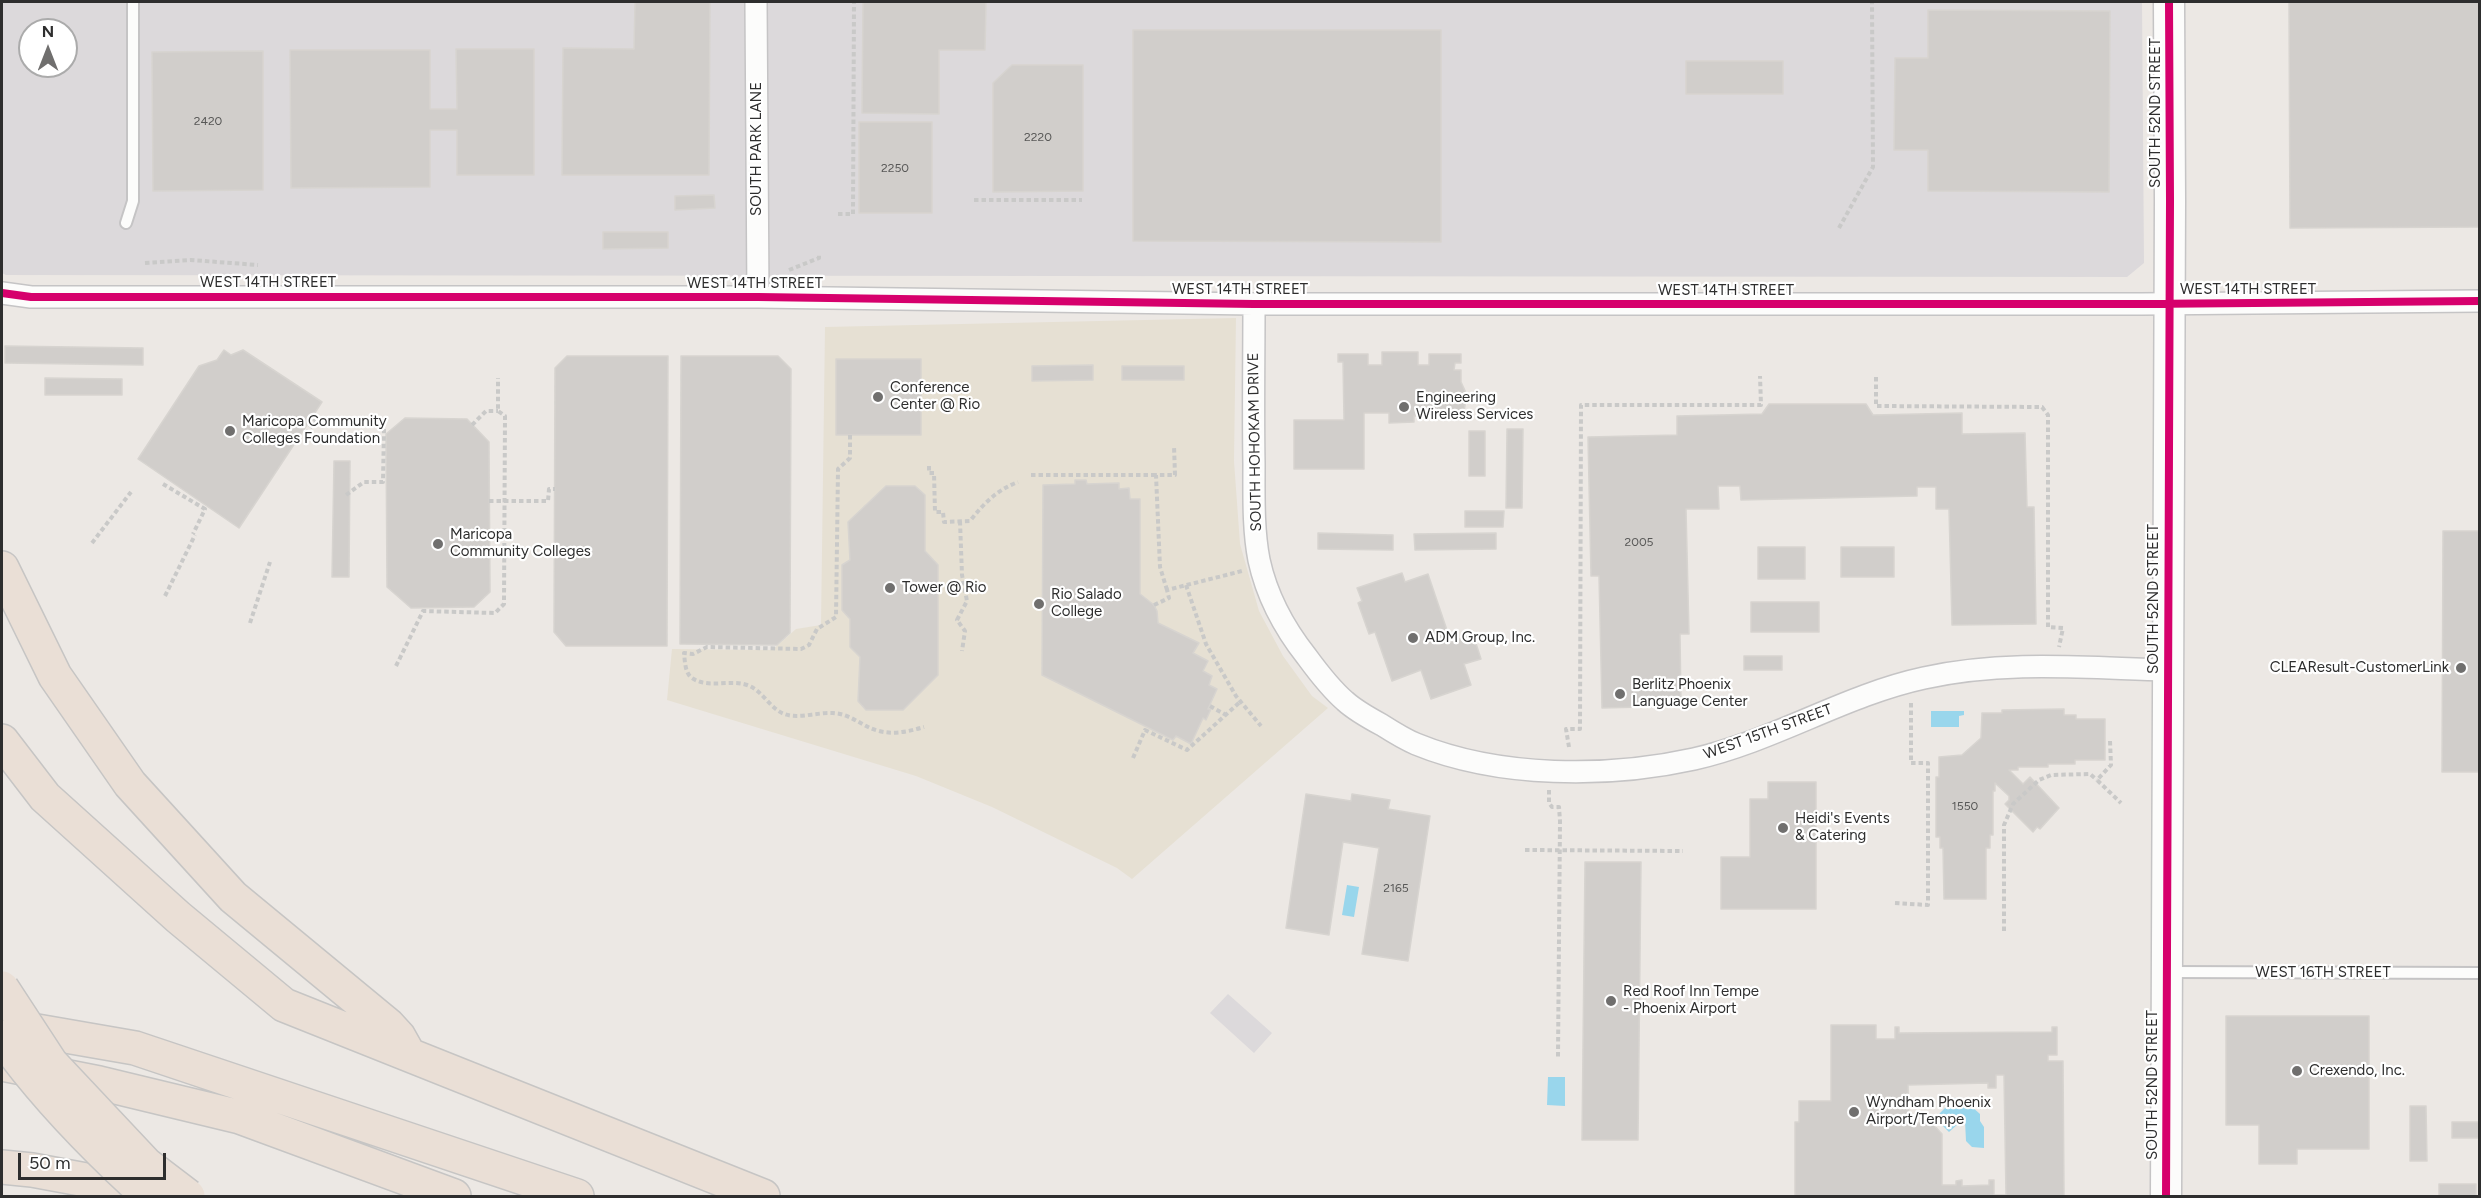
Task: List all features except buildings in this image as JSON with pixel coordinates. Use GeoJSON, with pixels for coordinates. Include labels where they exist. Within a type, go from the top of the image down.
{"type":"FeatureCollection","features":[{"type":"Feature","properties":{"kind":"highway"},"geometry":{"type":"LineString","coordinates":[[2,568],[55,676],[130,784],[233,897],[388,1025],[399,1037],[409,1054]]}},
{"type":"Feature","properties":{"kind":"highway"},"geometry":{"type":"LineString","coordinates":[[2,741],[45,797],[178,917],[284,1005],[763,1197]]}},
{"type":"Feature","properties":{"kind":"highway"},"geometry":{"type":"LineString","coordinates":[[2,988],[51,1063],[146,1164],[188,1197]]}},
{"type":"Feature","properties":{"kind":"highway"},"geometry":{"type":"LineString","coordinates":[[2,1025],[135,1048],[577,1197]]}},
{"type":"Feature","properties":{"kind":"highway"},"geometry":{"type":"LineString","coordinates":[[2,1037],[47,1097],[148,1197]]}},
{"type":"Feature","properties":{"kind":"highway"},"geometry":{"type":"LineString","coordinates":[[2,1064],[99,1083],[240,1117],[454,1197]]}},
{"type":"Feature","properties":{"kind":"highway"},"geometry":{"type":"LineString","coordinates":[[2,1167],[32,1170],[172,1197]]}},
{"type":"Feature","properties":{"kind":"main road","name":"SOUTH 52ND STREET"},"geometry":{"type":"LineString","coordinates":[[2166,1197],[2169,2]]}},
{"type":"Feature","properties":{"kind":"street","name":"SOUTH PARK LANE"},"geometry":{"type":"LineString","coordinates":[[756,2],[758,297]]}},
{"type":"Feature","properties":{"kind":"street","name":"WEST 14TH STREET"},"geometry":{"type":"LineString","coordinates":[[2,293],[31,297],[758,297],[1254,303],[2169,304],[2480,301]]}},
{"type":"Feature","properties":{"kind":"street","name":"SOUTH HOHOKAM DRIVE"},"geometry":{"type":"LineString","coordinates":[[1254,303],[1254,520],[1259,560],[1271,601],[1290,636],[1318,673]]}},
{"type":"Feature","properties":{"kind":"street","name":"WEST 15TH STREET"},"geometry":{"type":"LineString","coordinates":[[1318,673],[1344,700],[1362,714],[1414,743],[1461,759],[1513,768],[1551,770],[1637,768],[1694,759],[1780,731],[1894,685],[1974,669],[2035,665],[2167,670]]}},
{"type":"Feature","properties":{"kind":"lane"},"geometry":{"type":"LineString","coordinates":[[126,223],[133,201],[133,2]]}},
{"type":"Feature","properties":{"kind":"lane","name":"WEST 16TH STREET"},"geometry":{"type":"LineString","coordinates":[[2166,972],[2480,973]]}},
{"type":"Feature","properties":{"kind":"path"},"geometry":{"type":"LineString","coordinates":[[838,214],[853,214],[854,2]]}},
{"type":"Feature","properties":{"kind":"path"},"geometry":{"type":"LineString","coordinates":[[1839,228],[1873,167],[1872,2]]}},
{"type":"Feature","properties":{"kind":"path"},"geometry":{"type":"LineString","coordinates":[[974,200],[1082,200]]}},
{"type":"Feature","properties":{"kind":"path"},"geometry":{"type":"LineString","coordinates":[[789,270],[819,258],[819,255]]}},
{"type":"Feature","properties":{"kind":"path"},"geometry":{"type":"LineString","coordinates":[[145,263],[191,260],[258,265]]}},
{"type":"Feature","properties":{"kind":"path"},"geometry":{"type":"LineString","coordinates":[[1569,747],[1566,729],[1580,729],[1581,405],[1761,405],[1760,376]]}},
{"type":"Feature","properties":{"kind":"path"},"geometry":{"type":"LineString","coordinates":[[1876,377],[1876,406],[2042,407],[2048,415],[2048,627],[2063,628],[2059,647]]}},
{"type":"Feature","properties":{"kind":"path"},"geometry":{"type":"LineString","coordinates":[[498,378],[498,411]]}},
{"type":"Feature","properties":{"kind":"path"},"geometry":{"type":"LineString","coordinates":[[396,666],[423,611],[495,613],[501,609],[505,597],[505,416],[498,411],[486,411],[472,424]]}},
{"type":"Feature","properties":{"kind":"path"},"geometry":{"type":"LineString","coordinates":[[306,434],[314,421],[326,428]]}},
{"type":"Feature","properties":{"kind":"path"},"geometry":{"type":"LineString","coordinates":[[346,495],[364,482],[383,482],[384,429]]}},
{"type":"Feature","properties":{"kind":"path"},"geometry":{"type":"LineString","coordinates":[[850,435],[850,458],[838,469],[836,617],[818,629],[809,645],[801,649],[707,647],[693,654],[684,653],[687,673],[691,678],[708,683],[734,682],[747,685],[787,715],[835,713],[850,716],[877,731],[892,733],[924,727]]}},
{"type":"Feature","properties":{"kind":"path"},"geometry":{"type":"LineString","coordinates":[[1031,475],[1175,475],[1174,446]]}},
{"type":"Feature","properties":{"kind":"path"},"geometry":{"type":"LineString","coordinates":[[929,466],[929,473],[934,473],[935,512],[943,512],[944,522],[970,521],[1002,488],[1018,482]]}},
{"type":"Feature","properties":{"kind":"path"},"geometry":{"type":"LineString","coordinates":[[1154,605],[1169,598],[1160,567],[1156,475]]}},
{"type":"Feature","properties":{"kind":"path"},"geometry":{"type":"LineString","coordinates":[[163,484],[205,509],[165,596]]}},
{"type":"Feature","properties":{"kind":"path"},"geometry":{"type":"LineString","coordinates":[[489,501],[548,501],[549,489],[555,489]]}},
{"type":"Feature","properties":{"kind":"path"},"geometry":{"type":"LineString","coordinates":[[92,543],[131,492]]}},
{"type":"Feature","properties":{"kind":"path"},"geometry":{"type":"LineString","coordinates":[[960,521],[962,575],[967,601],[957,620],[964,631],[962,651]]}},
{"type":"Feature","properties":{"kind":"path"},"geometry":{"type":"LineString","coordinates":[[250,623],[270,562]]}},
{"type":"Feature","properties":{"kind":"path"},"geometry":{"type":"LineString","coordinates":[[1167,590],[1243,571]]}},
{"type":"Feature","properties":{"kind":"path"},"geometry":{"type":"LineString","coordinates":[[1186,585],[1206,644],[1240,701],[1261,726]]}},
{"type":"Feature","properties":{"kind":"path"},"geometry":{"type":"LineString","coordinates":[[1133,758],[1145,730],[1187,750],[1240,701]]}},
{"type":"Feature","properties":{"kind":"path"},"geometry":{"type":"LineString","coordinates":[[1895,903],[1928,904],[1928,763],[1911,763],[1911,701]]}},
{"type":"Feature","properties":{"kind":"path"},"geometry":{"type":"LineString","coordinates":[[1210,706],[1226,715]]}},
{"type":"Feature","properties":{"kind":"path"},"geometry":{"type":"LineString","coordinates":[[2097,780],[2111,765],[2110,741]]}},
{"type":"Feature","properties":{"kind":"path"},"geometry":{"type":"LineString","coordinates":[[2004,931],[2004,825],[2013,804],[2039,780],[2051,775],[2090,774],[2121,803]]}},
{"type":"Feature","properties":{"kind":"path"},"geometry":{"type":"LineString","coordinates":[[1549,790],[1549,803],[1552,807],[1559,807],[1558,1057]]}},
{"type":"Feature","properties":{"kind":"path"},"geometry":{"type":"LineString","coordinates":[[1525,850],[1683,851]]}},
{"type":"Feature","properties":{"kind":"shaded area"},"geometry":{"type":"Polygon","coordinates":[[[2,2],[2142,2],[2144,263],[2127,277],[6,275],[2,273],[2,2]]]}},
{"type":"Feature","properties":{"kind":"shaded area","name":"Rio Salado College"},"geometry":{"type":"Polygon","coordinates":[[[1236,318],[1234,461],[1240,544],[1259,611],[1283,656],[1312,696],[1328,708],[1132,879],[1117,868],[992,807],[916,776],[667,700],[672,649],[772,650],[796,629],[821,625],[825,327],[1236,318]]]}},
{"type":"Feature","properties":{"kind":"shaded area"},"geometry":{"type":"Polygon","coordinates":[[[1228,994],[1272,1033],[1254,1053],[1210,1013],[1228,994]]]}},
{"type":"Feature","properties":{"kind":"water"},"geometry":{"type":"Polygon","coordinates":[[[1931,711],[1964,711],[1964,715],[1959,716],[1959,727],[1931,727],[1931,711]]]}},
{"type":"Feature","properties":{"kind":"water"},"geometry":{"type":"Polygon","coordinates":[[[1347,885],[1359,887],[1354,917],[1342,915],[1347,885]]]}},
{"type":"Feature","properties":{"kind":"water"},"geometry":{"type":"Polygon","coordinates":[[[1548,1077],[1565,1077],[1565,1106],[1547,1105],[1548,1077]]]}},
{"type":"Feature","properties":{"kind":"water"},"geometry":{"type":"Polygon","coordinates":[[[1947,1098],[1962,1098],[1980,1114],[1980,1121],[1984,1127],[1984,1148],[1972,1147],[1966,1141],[1965,1121],[1949,1132],[1935,1118],[1947,1106],[1947,1098]]]}},
{"type":"Feature","properties":{"kind":"cycle path"},"geometry":{"type":"LineString","coordinates":[[2166,1196],[2169,2]]}},
{"type":"Feature","properties":{"kind":"cycle path"},"geometry":{"type":"LineString","coordinates":[[2,293],[31,297],[758,297],[1254,304],[2141,304],[2480,301]]}},
{"type":"Feature","properties":{"kind":"place","name":"Conference Center @ Rio"},"geometry":{"type":"Point","coordinates":[878,397]}},
{"type":"Feature","properties":{"kind":"place","name":"Engineering Wireless Services"},"geometry":{"type":"Point","coordinates":[1404,407]}},
{"type":"Feature","properties":{"kind":"place","name":"Maricopa Community Colleges Foundation"},"geometry":{"type":"Point","coordinates":[230,431]}},
{"type":"Feature","properties":{"kind":"place","name":"Maricopa Community Colleges"},"geometry":{"type":"Point","coordinates":[438,544]}},
{"type":"Feature","properties":{"kind":"place","name":"Tower @ Rio"},"geometry":{"type":"Point","coordinates":[890,588]}},
{"type":"Feature","properties":{"kind":"place","name":"Rio Salado College"},"geometry":{"type":"Point","coordinates":[1039,604]}},
{"type":"Feature","properties":{"kind":"place","name":"ADM Group, Inc."},"geometry":{"type":"Point","coordinates":[1413,638]}},
{"type":"Feature","properties":{"kind":"place","name":"CLEAResult-CustomerLink"},"geometry":{"type":"Point","coordinates":[2461,668]}},
{"type":"Feature","properties":{"kind":"place","name":"Berlitz Phoenix Language Center"},"geometry":{"type":"Point","coordinates":[1620,694]}},
{"type":"Feature","properties":{"kind":"place","name":"Heidi's Events & Catering"},"geometry":{"type":"Point","coordinates":[1783,828]}},
{"type":"Feature","properties":{"kind":"place","name":"Red Roof Inn Tempe - Phoenix Airport"},"geometry":{"type":"Point","coordinates":[1611,1001]}},
{"type":"Feature","properties":{"kind":"place","name":"Crexendo, Inc."},"geometry":{"type":"Point","coordinates":[2297,1071]}},
{"type":"Feature","properties":{"kind":"place","name":"Wyndham Phoenix Airport/Tempe"},"geometry":{"type":"Point","coordinates":[1854,1112]}}]}
